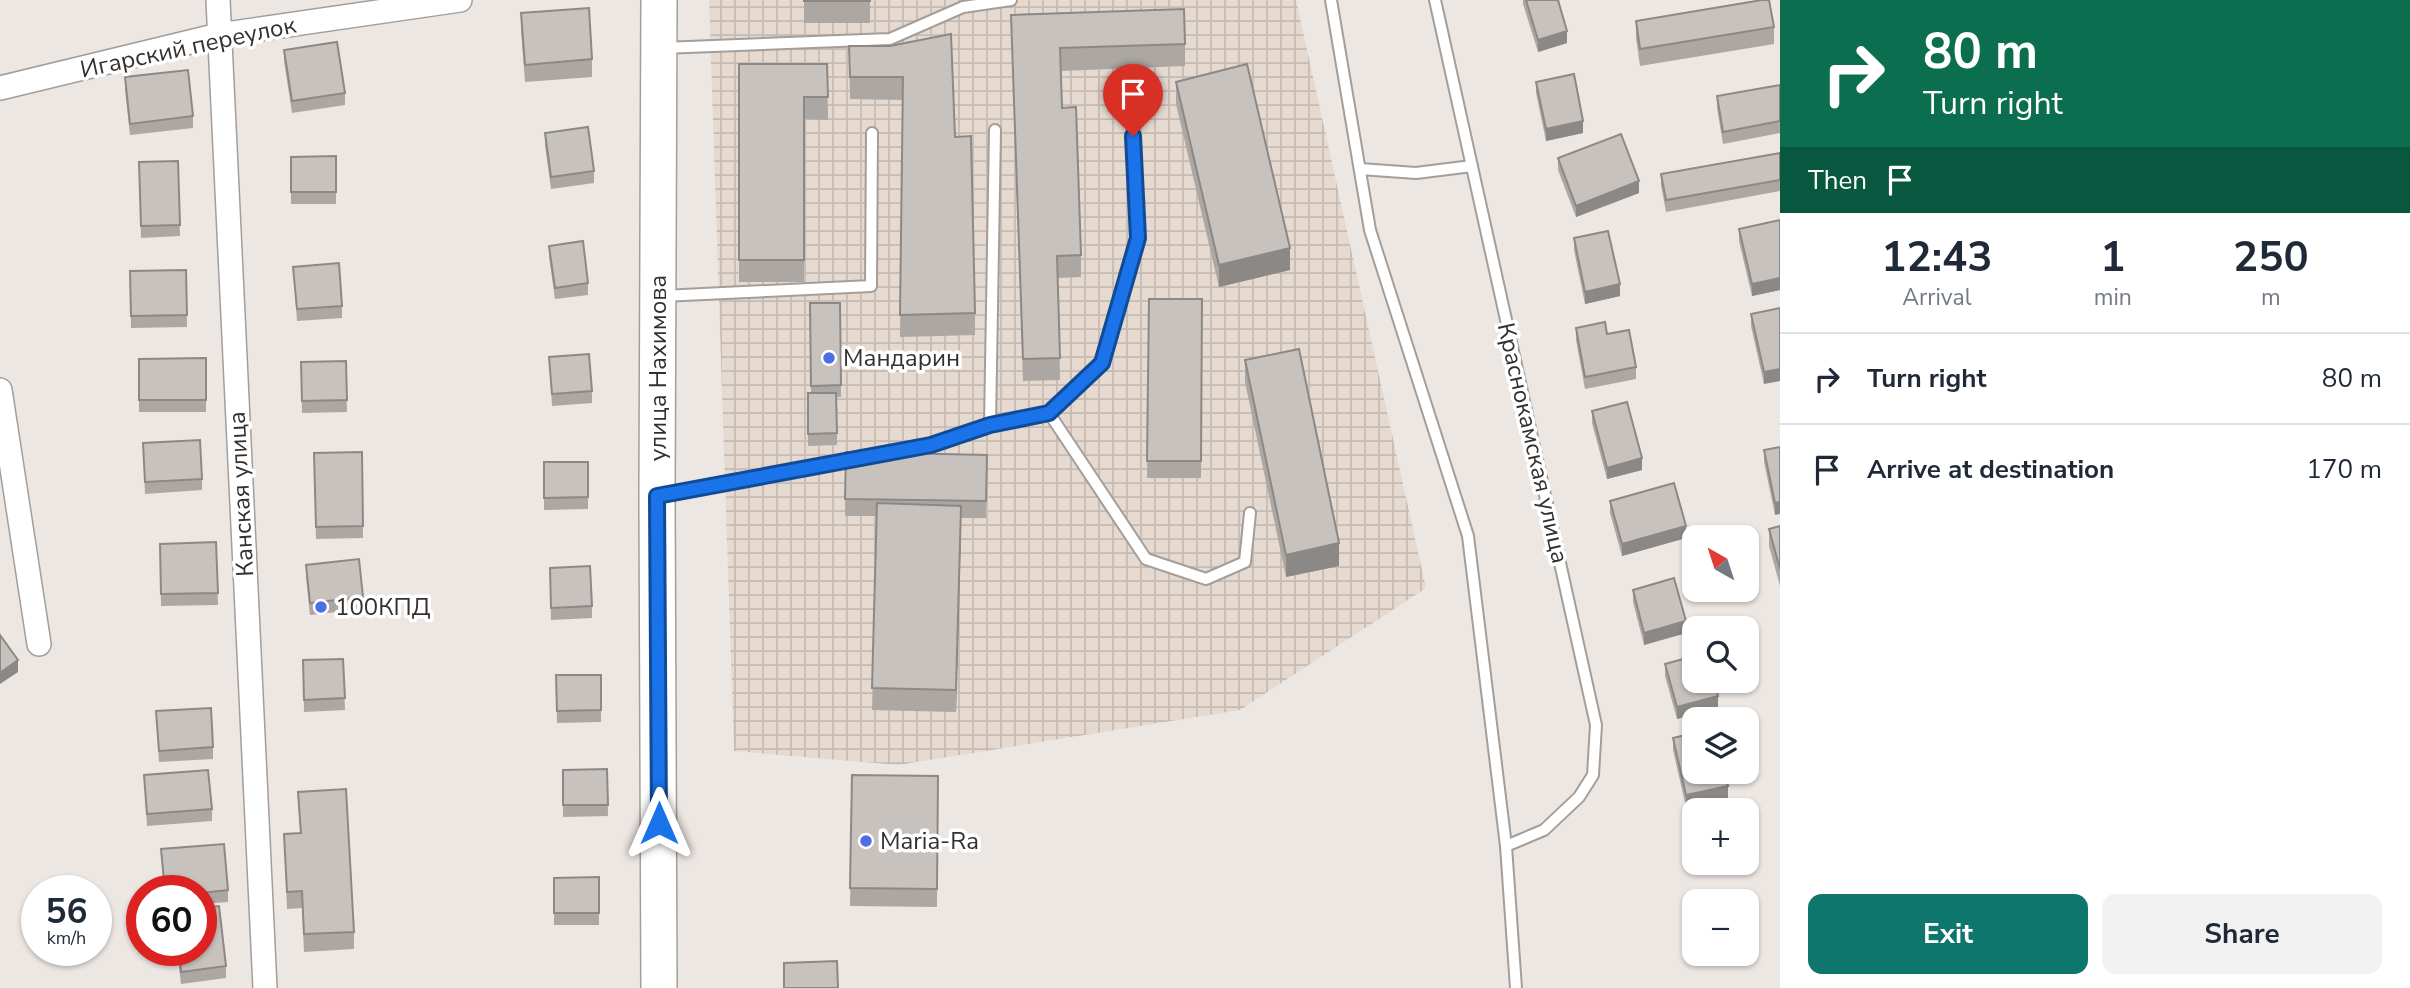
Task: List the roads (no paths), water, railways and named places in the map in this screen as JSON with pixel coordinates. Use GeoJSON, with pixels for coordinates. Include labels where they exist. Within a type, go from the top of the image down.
{"type":"FeatureCollection","features":[{"type":"Feature","properties":{"kind":"main road","name":"улица Нахимова"},"geometry":{"type":"LineString","coordinates":[[659,0],[659,988]]}},
{"type":"Feature","properties":{"kind":"street","name":"Канская улица"},"geometry":{"type":"LineString","coordinates":[[218,0],[265,988]]}},
{"type":"Feature","properties":{"kind":"street","name":"Игарский переулок"},"geometry":{"type":"LineString","coordinates":[[0,88],[219,36],[460,0]]}},
{"type":"Feature","properties":{"kind":"street"},"geometry":{"type":"LineString","coordinates":[[0,390],[39,644]]}},
{"type":"Feature","properties":{"kind":"lane"},"geometry":{"type":"LineString","coordinates":[[659,48],[890,39],[963,3],[1011,0]]}},
{"type":"Feature","properties":{"kind":"lane"},"geometry":{"type":"LineString","coordinates":[[1331,0],[1370,230],[1468,536],[1506,845],[1516,988]]}},
{"type":"Feature","properties":{"kind":"lane","name":"Краснокамская улица"},"geometry":{"type":"LineString","coordinates":[[1435,0],[1596,725],[1594,775],[1579,797],[1544,830],[1506,845]]}},
{"type":"Feature","properties":{"kind":"lane"},"geometry":{"type":"LineString","coordinates":[[657,496],[931,445],[990,425],[1049,413],[1102,363],[1138,238],[1132,110]]}},
{"type":"Feature","properties":{"kind":"lane"},"geometry":{"type":"LineString","coordinates":[[990,425],[995,130]]}},
{"type":"Feature","properties":{"kind":"lane"},"geometry":{"type":"LineString","coordinates":[[659,296],[871,286],[872,133]]}},
{"type":"Feature","properties":{"kind":"lane"},"geometry":{"type":"LineString","coordinates":[[1360,169],[1416,173],[1472,166]]}},
{"type":"Feature","properties":{"kind":"lane"},"geometry":{"type":"LineString","coordinates":[[1049,413],[1146,559],[1206,579],[1216,575],[1245,562],[1250,513]]}},
{"type":"Feature","properties":{"kind":"place","name":"Мандарин"},"geometry":{"type":"Point","coordinates":[829,358]}},
{"type":"Feature","properties":{"kind":"place","name":"100КПД"},"geometry":{"type":"Point","coordinates":[321,607]}},
{"type":"Feature","properties":{"kind":"place","name":"Maria-Ra"},"geometry":{"type":"Point","coordinates":[866,841]}}]}
